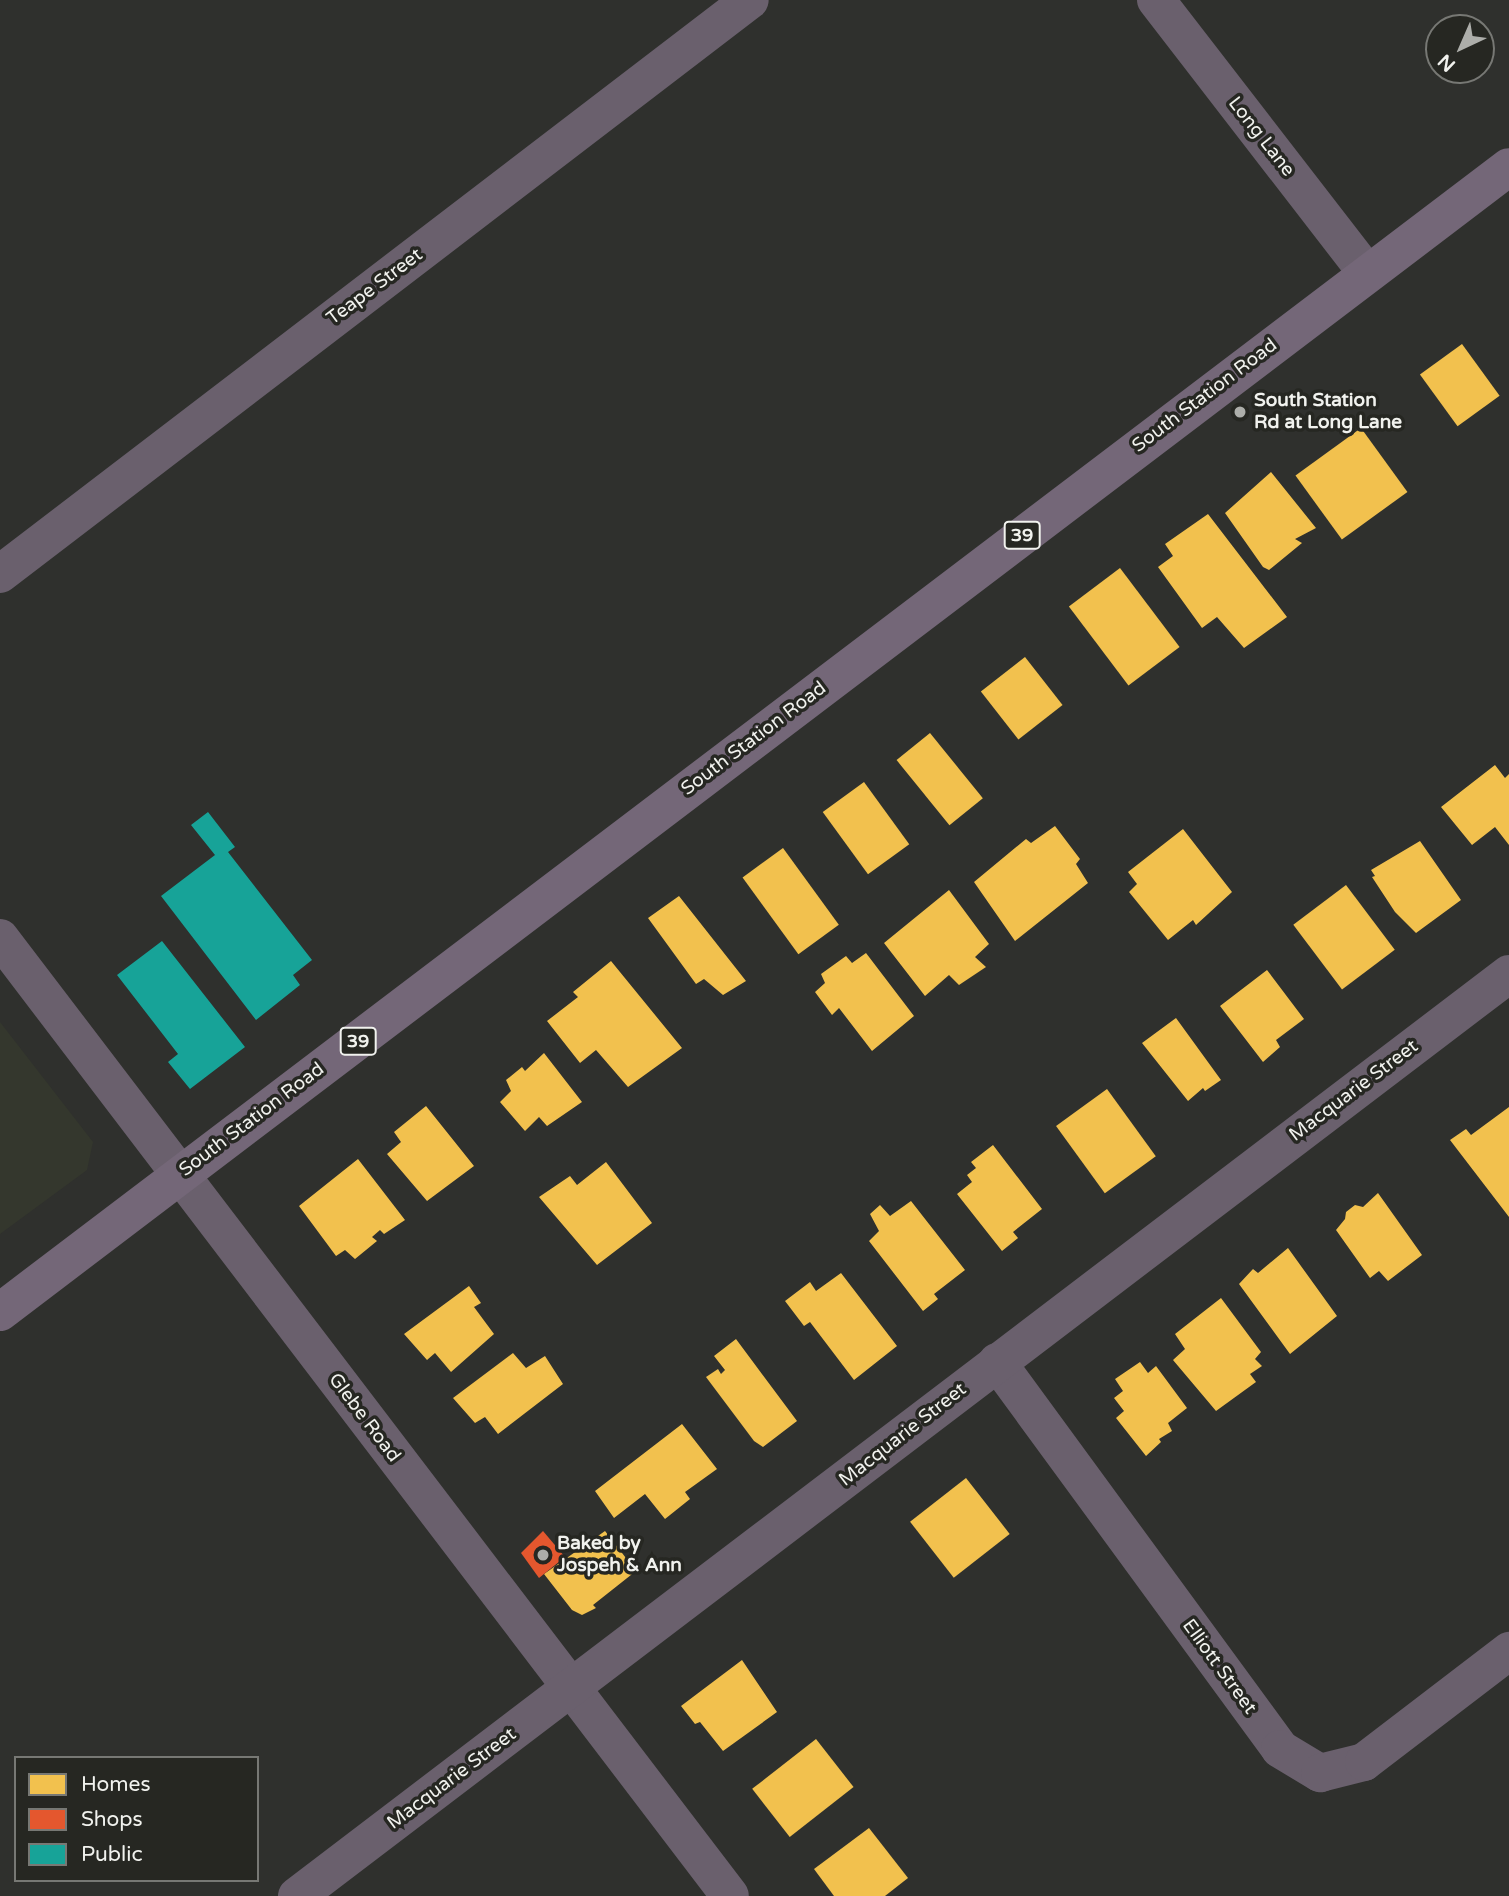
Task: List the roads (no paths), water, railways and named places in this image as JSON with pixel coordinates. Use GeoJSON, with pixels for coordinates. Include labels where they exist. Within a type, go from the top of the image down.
{"type":"FeatureCollection","features":[{"type":"Feature","properties":{"kind":"main road","name":"South Station Road"},"geometry":{"type":"LineString","coordinates":[[0,1312],[1509,167]]}},
{"type":"Feature","properties":{"kind":"street","name":"Teape Street"},"geometry":{"type":"LineString","coordinates":[[0,574],[750,0]]}},
{"type":"Feature","properties":{"kind":"street","name":"Long Lane"},"geometry":{"type":"LineString","coordinates":[[1156,0],[1367,273]]}},
{"type":"Feature","properties":{"kind":"street","name":"Glebe Road"},"geometry":{"type":"LineString","coordinates":[[0,938],[730,1896]]}},
{"type":"Feature","properties":{"kind":"street","name":"Macquarie Street"},"geometry":{"type":"LineString","coordinates":[[298,1896],[1509,974]]}},
{"type":"Feature","properties":{"kind":"street","name":"Elliott Street"},"geometry":{"type":"LineString","coordinates":[[997,1362],[1280,1749],[1320,1773],[1364,1762],[1509,1651]]}},
{"type":"Feature","properties":{"kind":"place","name":"South Station Rd at Long Lane"},"geometry":{"type":"Point","coordinates":[1240,412]}},
{"type":"Feature","properties":{"kind":"place","name":"Baked by Jospeh & Ann"},"geometry":{"type":"Point","coordinates":[543,1555]}}]}
